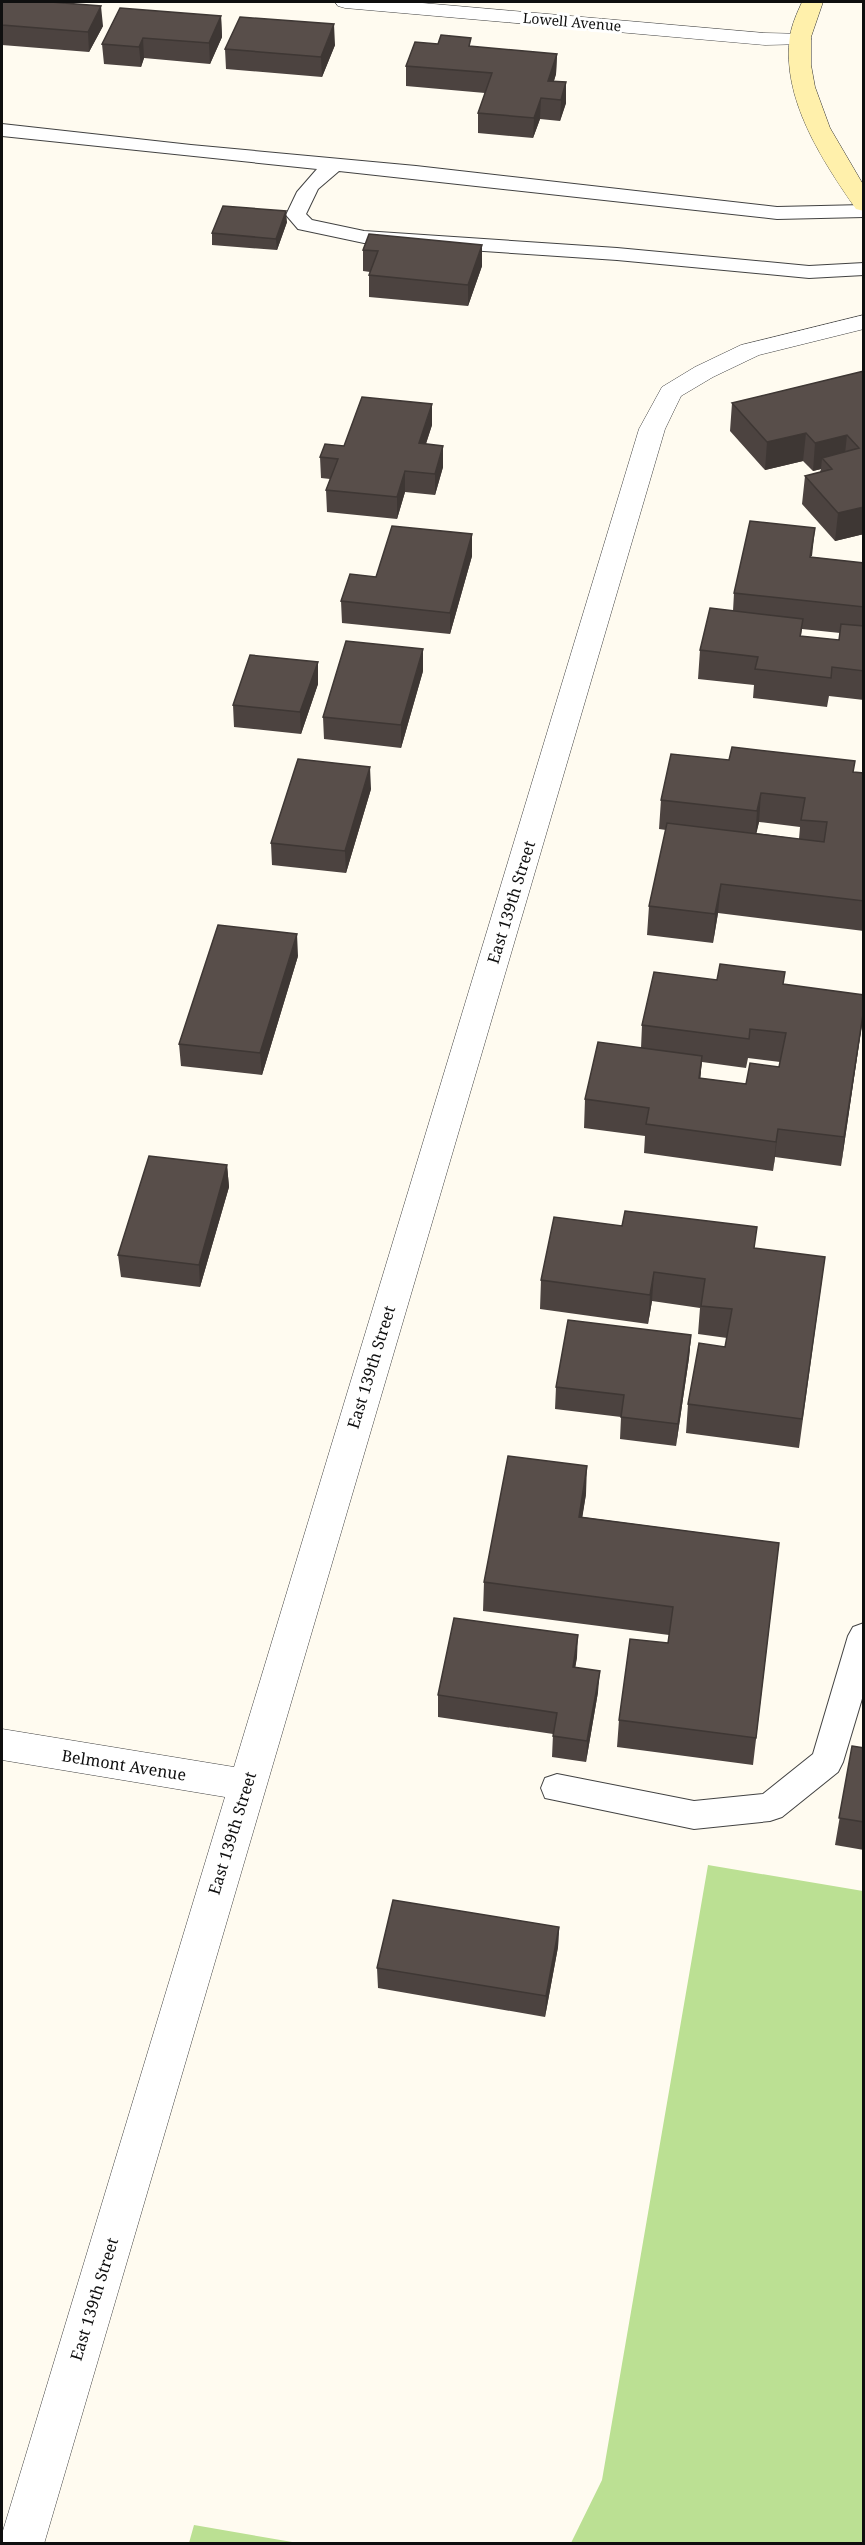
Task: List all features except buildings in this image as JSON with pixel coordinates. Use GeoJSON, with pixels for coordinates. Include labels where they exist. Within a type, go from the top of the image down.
{"type":"FeatureCollection","features":[{"type":"Feature","properties":{"kind":"street","name":"Lowell Avenue"},"geometry":{"type":"LineString","coordinates":[[345,2],[754,38],[800,39]]}},
{"type":"Feature","properties":{"kind":"street"},"geometry":{"type":"LineString","coordinates":[[812,2],[800,39],[802,85],[824,142],[864,204]]}},
{"type":"Feature","properties":{"kind":"street","name":"East 139th Street"},"geometry":{"type":"LineString","coordinates":[[21,2544],[652,429],[671,392],[723,363],[750,350],[864,322]]}},
{"type":"Feature","properties":{"kind":"street","name":"Belmont Avenue"},"geometry":{"type":"LineString","coordinates":[[2,1744],[247,1785]]}},
{"type":"Feature","properties":{"kind":"lane"},"geometry":{"type":"LineString","coordinates":[[2,130],[502,181],[777,213],[864,211]]}},
{"type":"Feature","properties":{"kind":"lane"},"geometry":{"type":"LineString","coordinates":[[334,165],[316,177],[305,192],[296,215],[305,225],[364,237],[617,254],[799,271],[864,269]]}},
{"type":"Feature","properties":{"kind":"lane"},"geometry":{"type":"LineString","coordinates":[[557,1788],[694,1815],[770,1807],[827,1762],[864,1636]]}},
{"type":"Feature","properties":{"kind":"green space"},"geometry":{"type":"Polygon","coordinates":[[[708,1865],[863,1891],[863,2543],[571,2543],[602,2480],[708,1865]]]}},
{"type":"Feature","properties":{"kind":"green space"},"geometry":{"type":"Polygon","coordinates":[[[194,2525],[298,2543],[189,2543],[194,2525]]]}}]}
